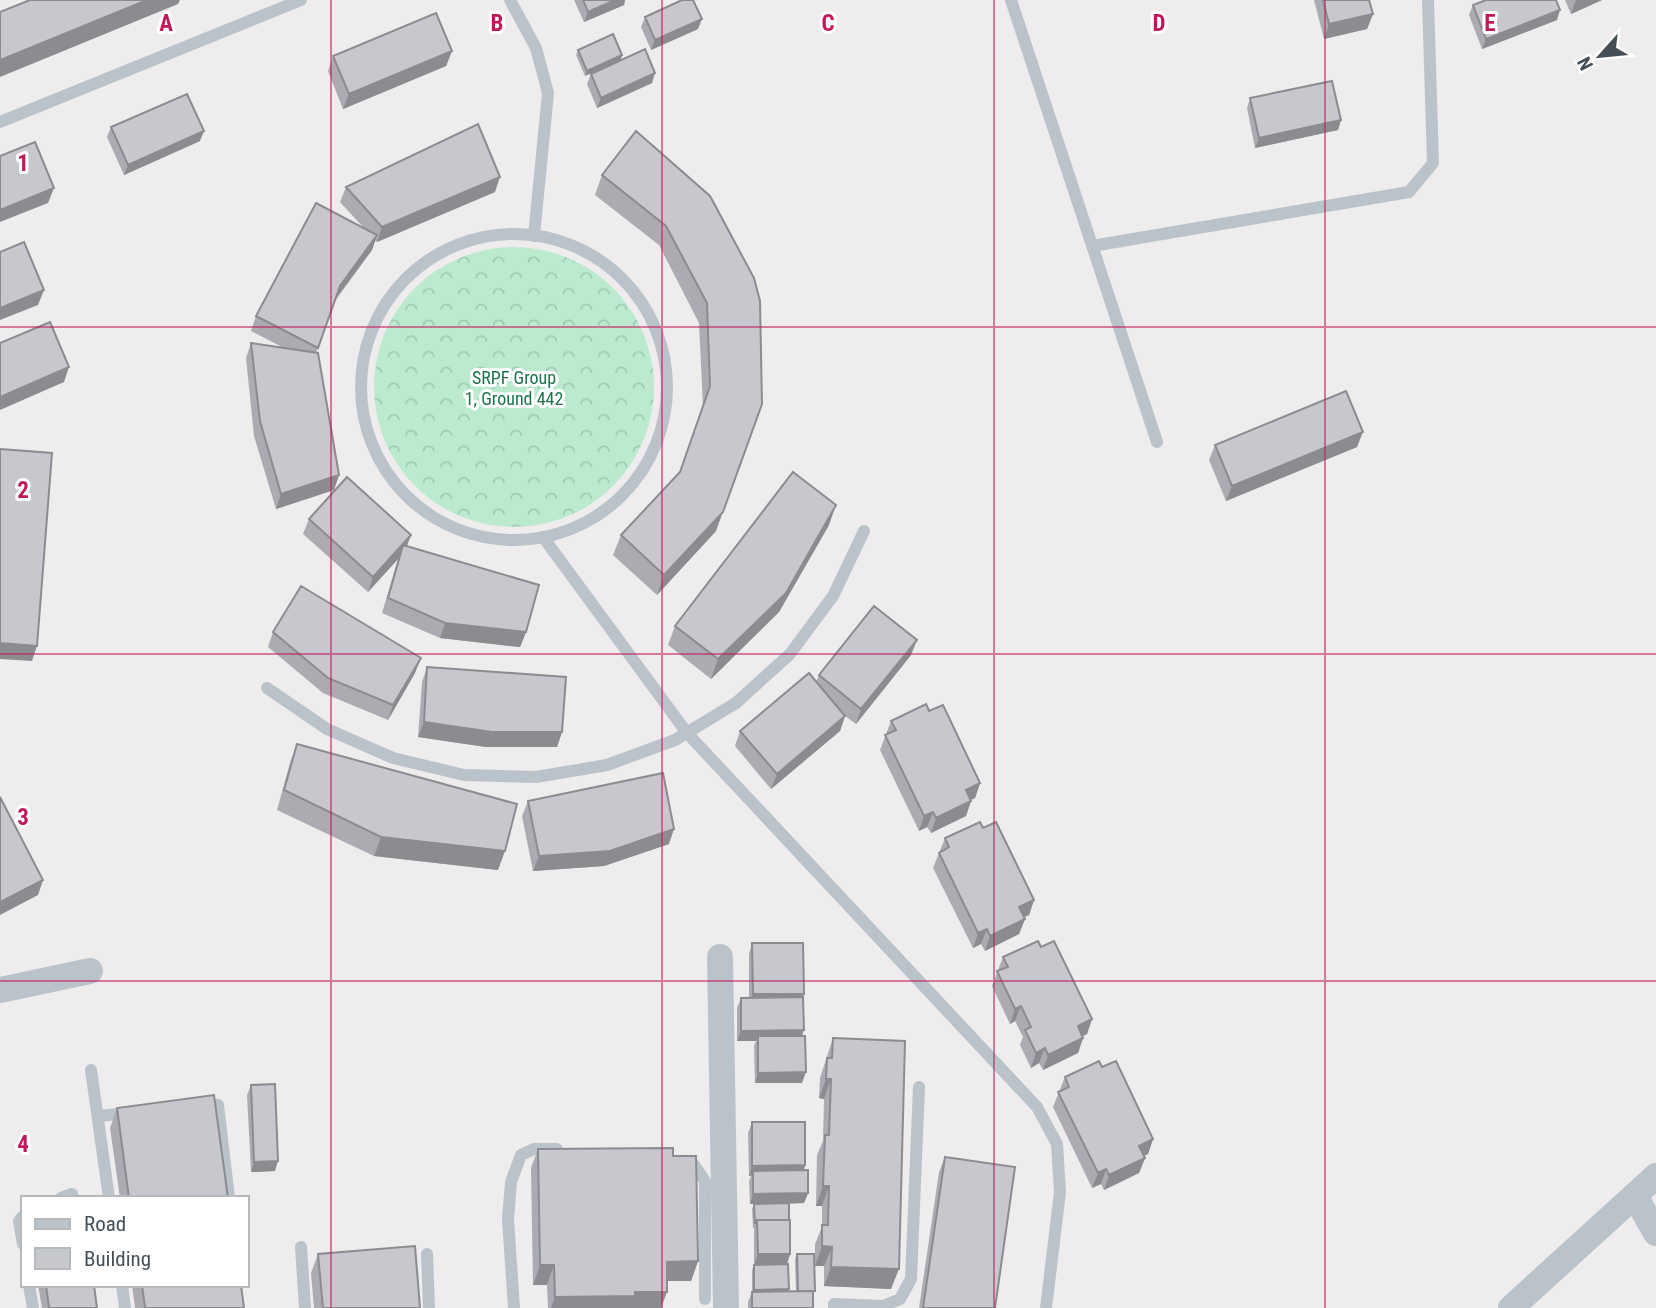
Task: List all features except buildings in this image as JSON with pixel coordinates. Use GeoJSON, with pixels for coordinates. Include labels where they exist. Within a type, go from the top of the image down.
{"type":"FeatureCollection","features":[{"type":"Feature","properties":{"kind":"street"},"geometry":{"type":"LineString","coordinates":[[716,1304],[720,957]]}},
{"type":"Feature","properties":{"kind":"street"},"geometry":{"type":"LineString","coordinates":[[0,990],[90,971]]}},
{"type":"Feature","properties":{"kind":"street"},"geometry":{"type":"LineString","coordinates":[[1511,1308],[1656,1176]]}},
{"type":"Feature","properties":{"kind":"street"},"geometry":{"type":"LineString","coordinates":[[1635,1196],[1656,1233]]}},
{"type":"Feature","properties":{"kind":"lane"},"geometry":{"type":"LineString","coordinates":[[0,122],[301,0]]}},
{"type":"Feature","properties":{"kind":"lane"},"geometry":{"type":"LineString","coordinates":[[510,0],[536,48],[548,93],[534,236]]}},
{"type":"Feature","properties":{"kind":"lane"},"geometry":{"type":"LineString","coordinates":[[1011,0],[1157,442]]}},
{"type":"Feature","properties":{"kind":"lane"},"geometry":{"type":"LineString","coordinates":[[1092,246],[1409,192],[1433,163],[1428,0]]}},
{"type":"Feature","properties":{"kind":"lane"},"geometry":{"type":"LineString","coordinates":[[513,233],[556,239],[596,258],[629,286],[653,323],[666,365],[666,409],[653,451],[630,488],[597,517],[557,535],[543,537],[514,541],[471,535],[431,517],[398,488],[374,451],[362,409],[362,365],[374,323],[397,286],[430,257],[470,239],[513,233]]}},
{"type":"Feature","properties":{"kind":"lane"},"geometry":{"type":"LineString","coordinates":[[267,688],[327,729],[393,758],[464,775],[536,777],[607,765],[687,733],[736,703],[790,654],[833,596],[864,531]]}},
{"type":"Feature","properties":{"kind":"lane"},"geometry":{"type":"LineString","coordinates":[[543,537],[687,733],[1037,1107],[1057,1144],[1060,1192],[1046,1308]]}},
{"type":"Feature","properties":{"kind":"lane"},"geometry":{"type":"LineString","coordinates":[[91,1070],[109,1196]]}},
{"type":"Feature","properties":{"kind":"lane"},"geometry":{"type":"LineString","coordinates":[[834,1308],[834,1304],[883,1306],[900,1299],[911,1279],[919,1087]]}},
{"type":"Feature","properties":{"kind":"lane"},"geometry":{"type":"LineString","coordinates":[[191,1108],[218,1105],[229,1196]]}},
{"type":"Feature","properties":{"kind":"lane"},"geometry":{"type":"LineString","coordinates":[[98,1116],[138,1112]]}},
{"type":"Feature","properties":{"kind":"lane"},"geometry":{"type":"LineString","coordinates":[[514,1308],[508,1219],[511,1182],[521,1155],[534,1149],[575,1150]]}},
{"type":"Feature","properties":{"kind":"lane"},"geometry":{"type":"LineString","coordinates":[[669,1153],[694,1165],[705,1181],[716,1304]]}},
{"type":"Feature","properties":{"kind":"lane"},"geometry":{"type":"LineString","coordinates":[[301,1247],[305,1308]]}},
{"type":"Feature","properties":{"kind":"lane"},"geometry":{"type":"LineString","coordinates":[[427,1254],[429,1308]]}},
{"type":"Feature","properties":{"kind":"lane"},"geometry":{"type":"LineString","coordinates":[[29,1287],[33,1308]]}},
{"type":"Feature","properties":{"kind":"lane"},"geometry":{"type":"LineString","coordinates":[[122,1287],[125,1308]]}},
{"type":"Feature","properties":{"kind":"green space","name":"SRPF Group 1, Ground 442"},"geometry":{"type":"Polygon","coordinates":[[[514,247],[541,250],[568,258],[592,271],[613,288],[630,309],[643,333],[651,360],[654,387],[651,414],[643,441],[630,465],[613,486],[592,503],[568,516],[541,524],[514,527],[487,524],[460,516],[436,503],[415,486],[398,465],[385,441],[377,414],[374,387],[377,360],[385,333],[398,309],[415,288],[436,271],[460,258],[487,250],[514,247]]]}}]}
